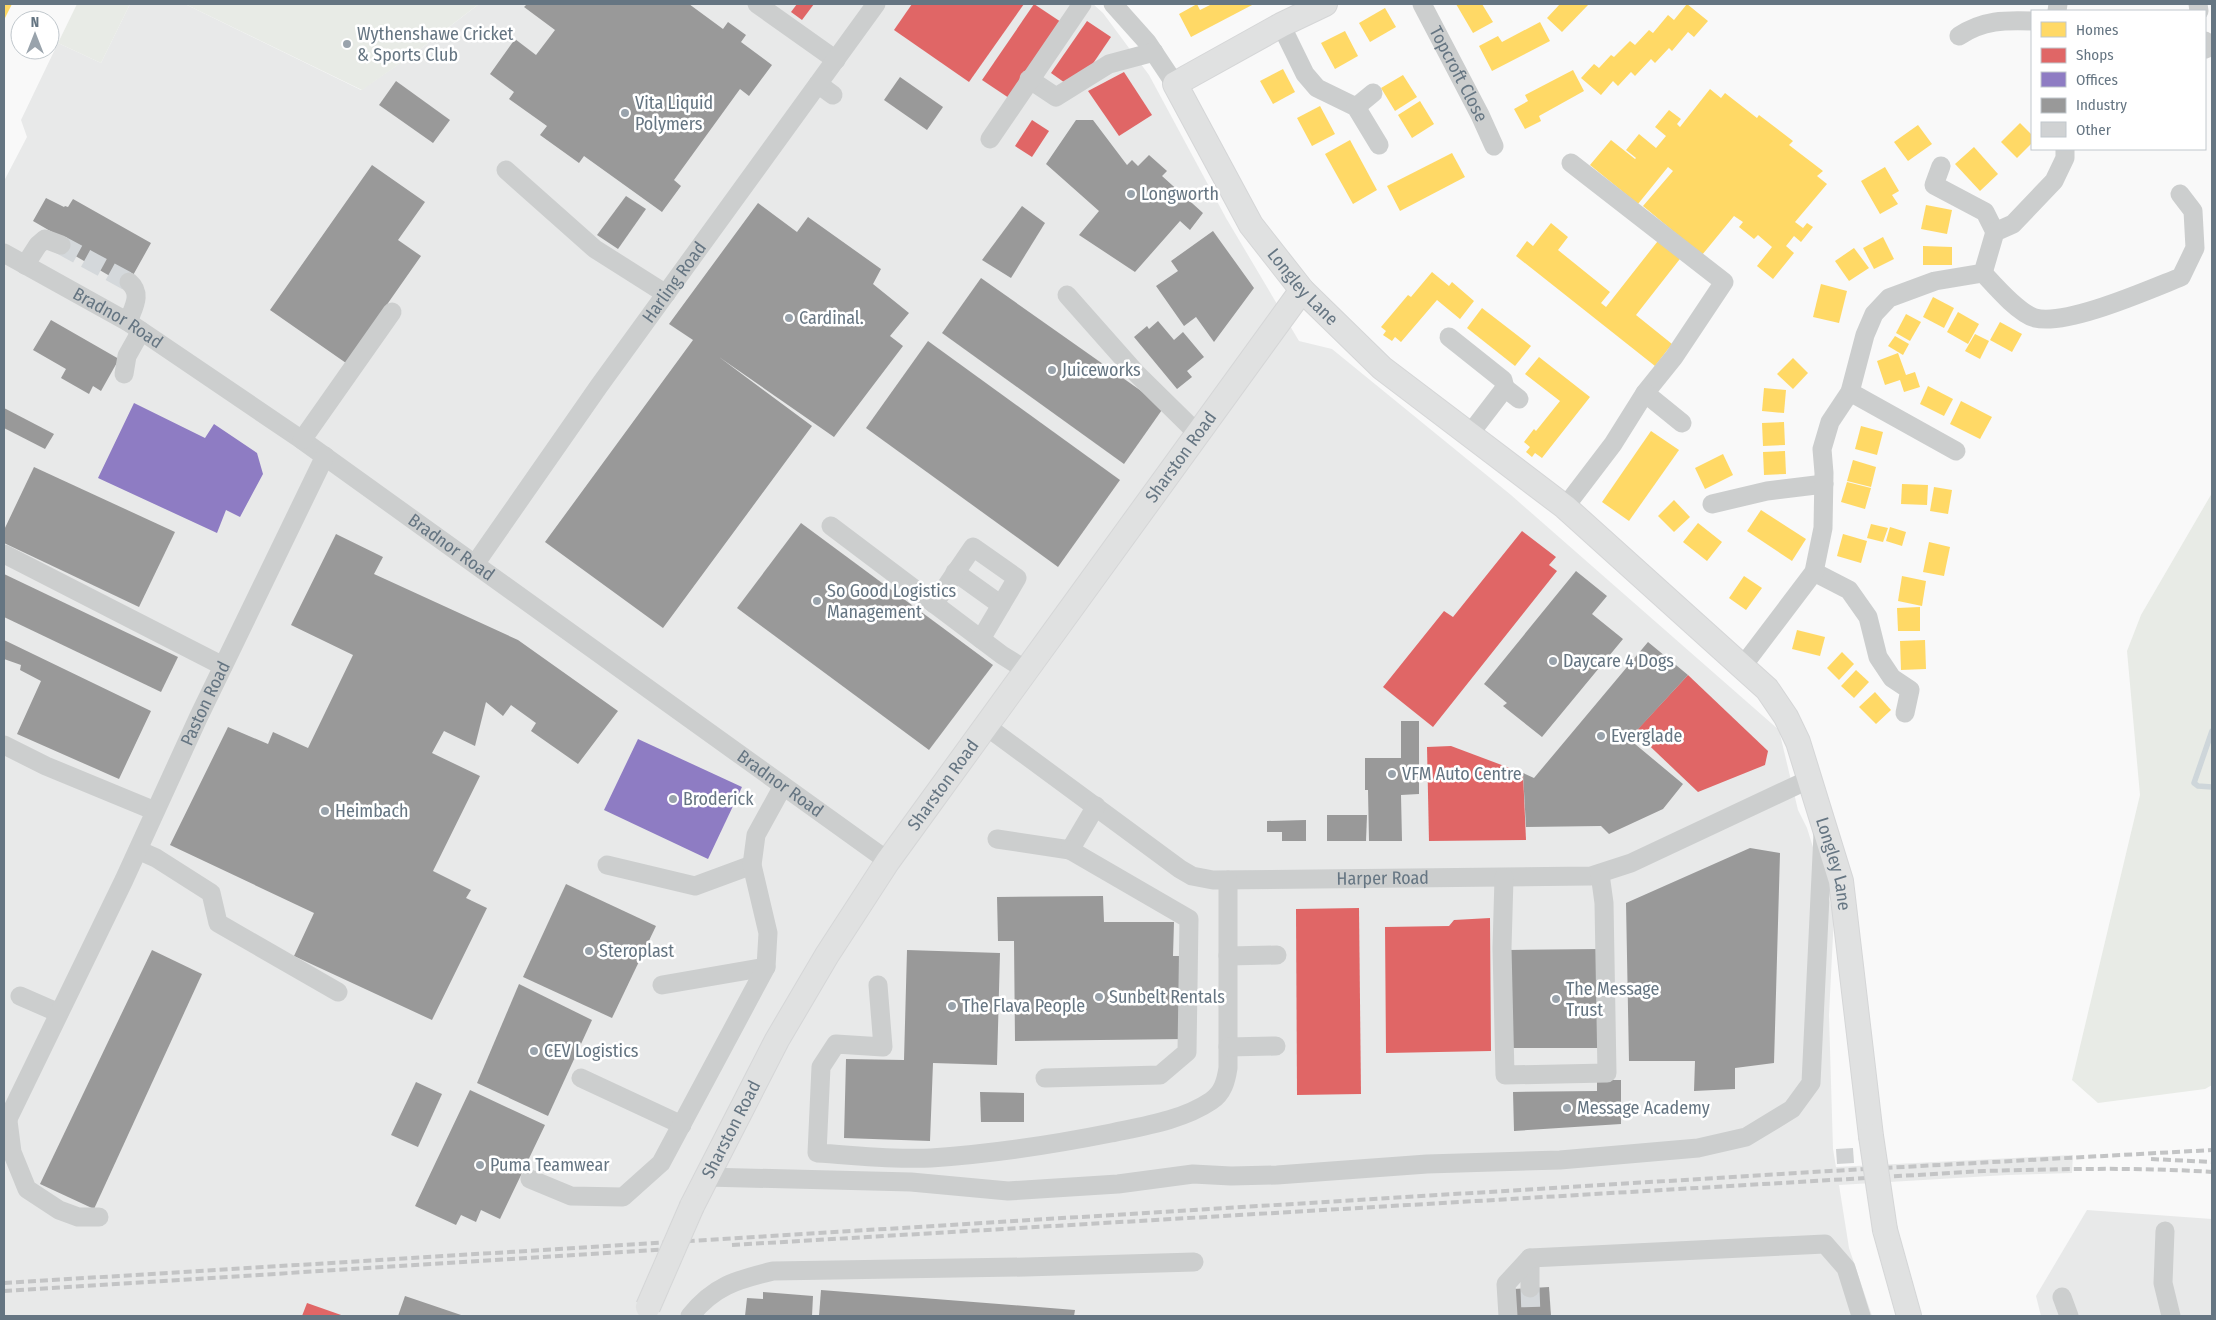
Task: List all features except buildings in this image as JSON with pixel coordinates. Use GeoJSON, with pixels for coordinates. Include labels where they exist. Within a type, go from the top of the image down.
{"type":"FeatureCollection","features":[{"type":"Feature","properties":{"kind":"main road"},"geometry":{"type":"LineString","coordinates":[[1175,84],[1281,25],[1325,4]]}},
{"type":"Feature","properties":{"kind":"main road","name":"Longley Lane"},"geometry":{"type":"LineString","coordinates":[[1175,84],[1252,225],[1302,290],[1382,368],[1565,507],[1767,689],[1786,717],[1798,742],[1841,881],[1871,1136],[1885,1230],[1910,1316]]}},
{"type":"Feature","properties":{"kind":"main road","name":"Sharston Road"},"geometry":{"type":"LineString","coordinates":[[646,1312],[706,1177],[777,1040],[827,955],[888,860],[1302,290]]}},
{"type":"Feature","properties":{"kind":"street"},"geometry":{"type":"LineString","coordinates":[[756,4],[836,60]]}},
{"type":"Feature","properties":{"kind":"street","name":"Harling Road"},"geometry":{"type":"LineString","coordinates":[[475,564],[666,294],[825,89],[836,60],[876,4]]}},
{"type":"Feature","properties":{"kind":"street"},"geometry":{"type":"LineString","coordinates":[[990,139],[1029,79],[1082,4]]}},
{"type":"Feature","properties":{"kind":"street","name":"Longley Lane"},"geometry":{"type":"LineString","coordinates":[[1114,4],[1154,52],[1175,84]]}},
{"type":"Feature","properties":{"kind":"street","name":"Topcroft Close"},"geometry":{"type":"LineString","coordinates":[[1422,4],[1480,115],[1494,146]]}},
{"type":"Feature","properties":{"kind":"street"},"geometry":{"type":"LineString","coordinates":[[1959,36],[1968,30],[2001,20],[2031,21]]}},
{"type":"Feature","properties":{"kind":"street"},"geometry":{"type":"LineString","coordinates":[[1281,25],[1305,74],[1317,88],[1356,107],[1379,145]]}},
{"type":"Feature","properties":{"kind":"street"},"geometry":{"type":"LineString","coordinates":[[1029,79],[1056,97],[1109,64],[1154,52]]}},
{"type":"Feature","properties":{"kind":"street"},"geometry":{"type":"LineString","coordinates":[[1356,107],[1373,93]]}},
{"type":"Feature","properties":{"kind":"street"},"geometry":{"type":"LineString","coordinates":[[1995,232],[2013,224],[2054,182],[2065,158],[2066,150]]}},
{"type":"Feature","properties":{"kind":"street"},"geometry":{"type":"LineString","coordinates":[[1565,507],[1613,444],[1645,393],[1674,357],[1724,282],[1571,163]]}},
{"type":"Feature","properties":{"kind":"street"},"geometry":{"type":"LineString","coordinates":[[1941,166],[1934,185],[1985,212],[1995,232],[1983,273]]}},
{"type":"Feature","properties":{"kind":"street"},"geometry":{"type":"LineString","coordinates":[[506,170],[595,249],[666,294]]}},
{"type":"Feature","properties":{"kind":"street"},"geometry":{"type":"LineString","coordinates":[[1983,273],[2012,304],[2034,318],[2066,318],[2181,277],[2195,248],[2193,211],[2180,194]]}},
{"type":"Feature","properties":{"kind":"street"},"geometry":{"type":"LineString","coordinates":[[25,265],[38,245],[45,239],[61,245]]}},
{"type":"Feature","properties":{"kind":"street","name":"Bradnor Road"},"geometry":{"type":"LineString","coordinates":[[4,253],[134,327],[326,456],[888,860]]}},
{"type":"Feature","properties":{"kind":"street"},"geometry":{"type":"LineString","coordinates":[[1742,667],[1814,572],[1823,528],[1824,484],[1822,449],[1830,422],[1850,392],[1865,335],[1874,314],[1889,298],[1935,281],[1983,273]]}},
{"type":"Feature","properties":{"kind":"street"},"geometry":{"type":"LineString","coordinates":[[124,374],[138,298],[135,287],[129,282]]}},
{"type":"Feature","properties":{"kind":"street"},"geometry":{"type":"LineString","coordinates":[[1067,295],[1137,374],[1198,433]]}},
{"type":"Feature","properties":{"kind":"street"},"geometry":{"type":"LineString","coordinates":[[302,440],[392,312]]}},
{"type":"Feature","properties":{"kind":"street"},"geometry":{"type":"LineString","coordinates":[[1449,337],[1503,380],[1512,393],[1469,435]]}},
{"type":"Feature","properties":{"kind":"street"},"geometry":{"type":"LineString","coordinates":[[1850,392],[1956,451]]}},
{"type":"Feature","properties":{"kind":"street"},"geometry":{"type":"LineString","coordinates":[[1645,393],[1682,423]]}},
{"type":"Feature","properties":{"kind":"street","name":"Paston Road"},"geometry":{"type":"LineString","coordinates":[[6,1124],[138,850],[222,666],[326,456]]}},
{"type":"Feature","properties":{"kind":"street"},"geometry":{"type":"LineString","coordinates":[[1712,504],[1767,491],[1824,484]]}},
{"type":"Feature","properties":{"kind":"street"},"geometry":{"type":"LineString","coordinates":[[831,526],[981,639],[1026,670]]}},
{"type":"Feature","properties":{"kind":"street"},"geometry":{"type":"LineString","coordinates":[[934,604],[973,547],[1017,578],[981,639]]}},
{"type":"Feature","properties":{"kind":"street"},"geometry":{"type":"LineString","coordinates":[[4,554],[222,666]]}},
{"type":"Feature","properties":{"kind":"street"},"geometry":{"type":"LineString","coordinates":[[955,572],[1001,605]]}},
{"type":"Feature","properties":{"kind":"street"},"geometry":{"type":"LineString","coordinates":[[1814,572],[1849,590],[1868,617],[1878,657],[1892,678],[1910,690],[1905,713]]}},
{"type":"Feature","properties":{"kind":"street","name":"Harper Road"},"geometry":{"type":"LineString","coordinates":[[986,726],[1180,869],[1202,878],[1228,880],[1582,877],[1600,874],[1631,863],[1810,779]]}},
{"type":"Feature","properties":{"kind":"street"},"geometry":{"type":"LineString","coordinates":[[4,745],[46,766],[155,812]]}},
{"type":"Feature","properties":{"kind":"street"},"geometry":{"type":"LineString","coordinates":[[530,1179],[570,1196],[623,1197],[662,1163],[766,967],[768,933],[752,865],[756,835],[783,786]]}},
{"type":"Feature","properties":{"kind":"street"},"geometry":{"type":"LineString","coordinates":[[1070,850],[1096,806]]}},
{"type":"Feature","properties":{"kind":"street"},"geometry":{"type":"LineString","coordinates":[[706,1177],[911,1182],[1008,1190],[1118,1184],[1193,1174],[1231,1176],[1427,1164],[1560,1160],[1698,1148],[1746,1137],[1792,1109],[1811,1083],[1824,824]]}},
{"type":"Feature","properties":{"kind":"street"},"geometry":{"type":"LineString","coordinates":[[997,839],[1070,850],[1189,919],[1187,1052],[1160,1075],[1044,1078]]}},
{"type":"Feature","properties":{"kind":"street"},"geometry":{"type":"LineString","coordinates":[[138,850],[156,858],[211,893],[218,923],[338,992]]}},
{"type":"Feature","properties":{"kind":"street"},"geometry":{"type":"LineString","coordinates":[[607,865],[695,886],[752,865]]}},
{"type":"Feature","properties":{"kind":"street"},"geometry":{"type":"LineString","coordinates":[[1504,878],[1502,948],[1504,1075],[1608,1073],[1604,903],[1600,874]]}},
{"type":"Feature","properties":{"kind":"street"},"geometry":{"type":"LineString","coordinates":[[878,985],[883,1047],[836,1044],[821,1067],[817,1153],[929,1158],[1050,1145],[1134,1128],[1181,1115],[1212,1100],[1221,1092],[1226,1081],[1228,1047],[1228,880]]}},
{"type":"Feature","properties":{"kind":"street"},"geometry":{"type":"LineString","coordinates":[[1228,956],[1277,955]]}},
{"type":"Feature","properties":{"kind":"street"},"geometry":{"type":"LineString","coordinates":[[662,985],[766,967]]}},
{"type":"Feature","properties":{"kind":"street"},"geometry":{"type":"LineString","coordinates":[[20,996],[59,1013]]}},
{"type":"Feature","properties":{"kind":"street"},"geometry":{"type":"LineString","coordinates":[[1228,1047],[1276,1046]]}},
{"type":"Feature","properties":{"kind":"street"},"geometry":{"type":"LineString","coordinates":[[581,1078],[682,1125]]}},
{"type":"Feature","properties":{"kind":"street"},"geometry":{"type":"LineString","coordinates":[[6,1124],[12,1152],[27,1189],[59,1210],[78,1217],[100,1217]]}},
{"type":"Feature","properties":{"kind":"street"},"geometry":{"type":"LineString","coordinates":[[2165,1230],[2163,1283],[2171,1316]]}},
{"type":"Feature","properties":{"kind":"street"},"geometry":{"type":"LineString","coordinates":[[1508,1316],[1506,1284],[1530,1258],[1825,1244],[1846,1268],[1861,1316]]}},
{"type":"Feature","properties":{"kind":"street"},"geometry":{"type":"LineString","coordinates":[[1530,1258],[1530,1288]]}},
{"type":"Feature","properties":{"kind":"street"},"geometry":{"type":"LineString","coordinates":[[690,1316],[702,1300],[722,1287],[748,1277],[773,1271],[1194,1262]]}},
{"type":"Feature","properties":{"kind":"street"},"geometry":{"type":"LineString","coordinates":[[2062,1297],[2069,1316]]}},
{"type":"Feature","properties":{"kind":"shaded area"},"geometry":{"type":"Polygon","coordinates":[[[77,4],[130,4],[101,63],[60,44],[60,39],[77,4]]]}},
{"type":"Feature","properties":{"kind":"shaded area"},"geometry":{"type":"Polygon","coordinates":[[[130,4],[185,4],[361,90],[415,53],[479,4],[1093,4],[1103,13],[1149,75],[1226,218],[1299,341],[1332,349],[1511,495],[1779,730],[1798,810],[1807,828],[1834,915],[1829,1015],[1833,1149],[1836,1167],[2073,1155],[2072,1173],[1839,1185],[1849,1248],[1872,1316],[4,1316],[4,181],[27,137],[21,120],[50,60],[60,60],[60,44],[101,63],[130,4]]]}},
{"type":"Feature","properties":{"kind":"shaded area","name":"Wythenshawe Cricket & Sports Club"},"geometry":{"type":"Polygon","coordinates":[[[185,4],[479,4],[415,53],[362,90],[185,4]]]}},
{"type":"Feature","properties":{"kind":"shaded area"},"geometry":{"type":"Polygon","coordinates":[[[2212,493],[2212,1085],[2205,1089],[2098,1103],[2072,1080],[2140,795],[2127,651],[2141,615],[2212,493]]]}},
{"type":"Feature","properties":{"kind":"shaded area"},"geometry":{"type":"Polygon","coordinates":[[[2087,1210],[2212,1219],[2212,1316],[2041,1316],[2036,1296],[2087,1210]]]}},
{"type":"Feature","properties":{"kind":"waterway"},"geometry":{"type":"LineString","coordinates":[[2212,731],[2194,783],[2198,786],[2212,787]]}},
{"type":"Feature","properties":{"kind":"tunnel"},"geometry":{"type":"LineString","coordinates":[[61,245],[129,282]]}},
{"type":"Feature","properties":{"kind":"tunnel"},"geometry":{"type":"LineString","coordinates":[[1530,1288],[1531,1316]]}},
{"type":"Feature","properties":{"kind":"railway"},"geometry":{"type":"LineString","coordinates":[[4,1283],[1830,1171],[2212,1150]]}},
{"type":"Feature","properties":{"kind":"railway"},"geometry":{"type":"LineString","coordinates":[[2151,1159],[2212,1162]]}},
{"type":"Feature","properties":{"kind":"railway"},"geometry":{"type":"LineString","coordinates":[[732,1245],[1984,1171],[2126,1169],[2212,1172]]}},
{"type":"Feature","properties":{"kind":"railway"},"geometry":{"type":"LineString","coordinates":[[4,1291],[670,1249]]}},
{"type":"Feature","properties":{"kind":"place","name":"Wythenshawe Cricket & Sports Club"},"geometry":{"type":"Point","coordinates":[347,44]}},
{"type":"Feature","properties":{"kind":"place","name":"Vita Liquid Polymers"},"geometry":{"type":"Point","coordinates":[625,113]}},
{"type":"Feature","properties":{"kind":"place","name":"Longworth"},"geometry":{"type":"Point","coordinates":[1131,194]}},
{"type":"Feature","properties":{"kind":"place","name":"Cardinal."},"geometry":{"type":"Point","coordinates":[789,318]}},
{"type":"Feature","properties":{"kind":"place","name":"Juiceworks"},"geometry":{"type":"Point","coordinates":[1052,370]}},
{"type":"Feature","properties":{"kind":"place","name":"So Good Logistics Management"},"geometry":{"type":"Point","coordinates":[817,601]}},
{"type":"Feature","properties":{"kind":"place","name":"Daycare 4 Dogs"},"geometry":{"type":"Point","coordinates":[1553,661]}},
{"type":"Feature","properties":{"kind":"place","name":"Everglade"},"geometry":{"type":"Point","coordinates":[1601,736]}},
{"type":"Feature","properties":{"kind":"place","name":"VFM Auto Centre"},"geometry":{"type":"Point","coordinates":[1392,774]}},
{"type":"Feature","properties":{"kind":"place","name":"Broderick"},"geometry":{"type":"Point","coordinates":[673,799]}},
{"type":"Feature","properties":{"kind":"place","name":"Heimbach"},"geometry":{"type":"Point","coordinates":[325,811]}},
{"type":"Feature","properties":{"kind":"place","name":"Steroplast"},"geometry":{"type":"Point","coordinates":[589,951]}},
{"type":"Feature","properties":{"kind":"place","name":"Sunbelt Rentals"},"geometry":{"type":"Point","coordinates":[1099,997]}},
{"type":"Feature","properties":{"kind":"place","name":"The Message Trust"},"geometry":{"type":"Point","coordinates":[1556,999]}},
{"type":"Feature","properties":{"kind":"place","name":"The Flava People"},"geometry":{"type":"Point","coordinates":[952,1006]}},
{"type":"Feature","properties":{"kind":"place","name":"CEV Logistics"},"geometry":{"type":"Point","coordinates":[534,1051]}},
{"type":"Feature","properties":{"kind":"place","name":"Message Academy"},"geometry":{"type":"Point","coordinates":[1567,1108]}},
{"type":"Feature","properties":{"kind":"place","name":"Puma Teamwear"},"geometry":{"type":"Point","coordinates":[480,1165]}}]}
